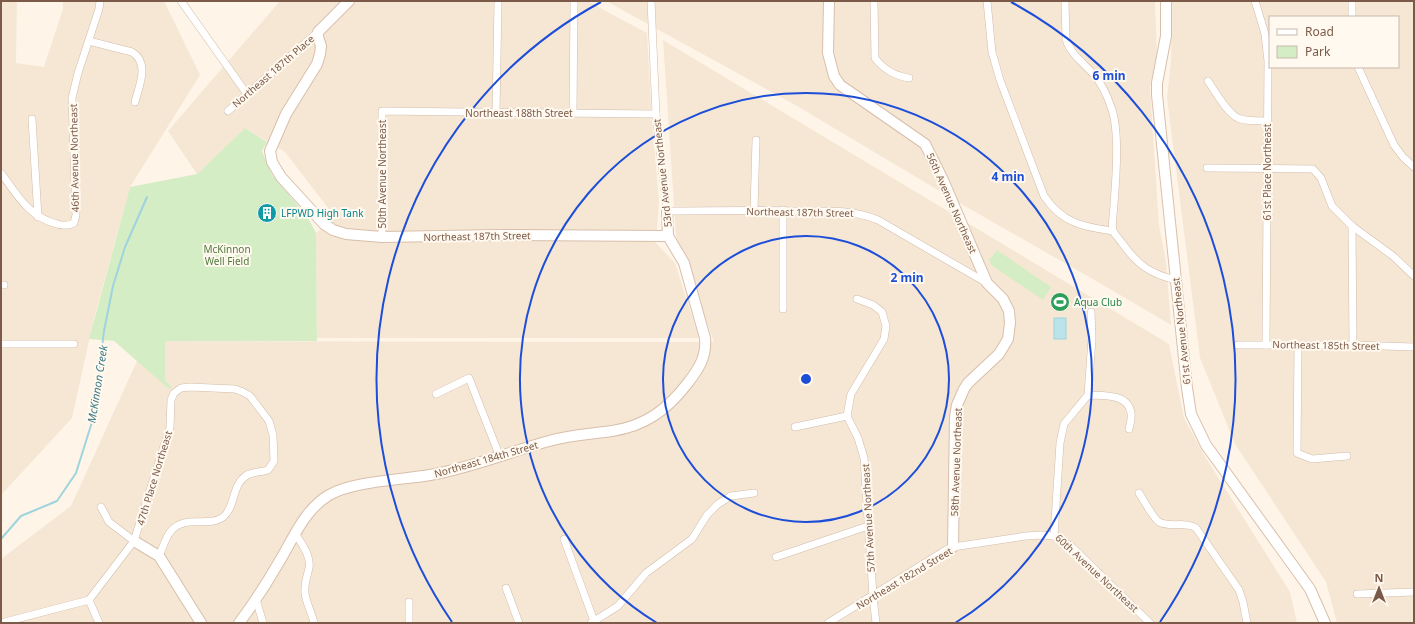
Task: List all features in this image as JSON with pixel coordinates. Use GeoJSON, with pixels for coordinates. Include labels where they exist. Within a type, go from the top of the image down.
{"type":"FeatureCollection","features":[{"type":"Feature","properties":{"kind":"street","name":"46th Avenue Northeast"},"geometry":{"type":"LineString","coordinates":[[38,217],[51,223],[63,226],[70,225],[74,222],[76,215],[72,98],[78,73],[99,9],[100,1]]}},
{"type":"Feature","properties":{"kind":"street"},"geometry":{"type":"LineString","coordinates":[[181,1],[247,94]]}},
{"type":"Feature","properties":{"kind":"street"},"geometry":{"type":"LineString","coordinates":[[318,32],[349,1]]}},
{"type":"Feature","properties":{"kind":"street"},"geometry":{"type":"LineString","coordinates":[[496,113],[498,1]]}},
{"type":"Feature","properties":{"kind":"street"},"geometry":{"type":"LineString","coordinates":[[573,113],[574,1]]}},
{"type":"Feature","properties":{"kind":"street","name":"53rd Avenue Northeast"},"geometry":{"type":"LineString","coordinates":[[651,1],[656,114],[667,211],[668,236],[684,263],[705,338]]}},
{"type":"Feature","properties":{"kind":"street","name":"56th Avenue Northeast"},"geometry":{"type":"LineString","coordinates":[[829,1],[828,53],[834,76],[840,85],[925,144],[943,180],[987,283]]}},
{"type":"Feature","properties":{"kind":"street"},"geometry":{"type":"LineString","coordinates":[[874,1],[875,58],[879,64],[899,77],[909,78]]}},
{"type":"Feature","properties":{"kind":"street"},"geometry":{"type":"LineString","coordinates":[[987,1],[988,26],[992,52],[1000,80],[1044,196],[1059,214],[1069,221],[1084,226],[1113,231]]}},
{"type":"Feature","properties":{"kind":"street"},"geometry":{"type":"LineString","coordinates":[[1065,1],[1067,44],[1070,50],[1094,74],[1104,89],[1112,108],[1115,122],[1116,152],[1113,231],[1131,255],[1149,272],[1161,277],[1176,280]]}},
{"type":"Feature","properties":{"kind":"street","name":"61st Avenue Northeast"},"geometry":{"type":"LineString","coordinates":[[1166,1],[1166,36],[1157,83],[1157,95],[1191,414],[1206,445],[1310,589],[1325,623]]}},
{"type":"Feature","properties":{"kind":"street","name":"61st Place Northeast"},"geometry":{"type":"LineString","coordinates":[[1255,1],[1263,25],[1267,46],[1268,71],[1266,121],[1266,345]]}},
{"type":"Feature","properties":{"kind":"street"},"geometry":{"type":"LineString","coordinates":[[1352,1],[1352,16]]}},
{"type":"Feature","properties":{"kind":"street","name":"Northeast 187th Place"},"geometry":{"type":"LineString","coordinates":[[228,110],[318,32]]}},
{"type":"Feature","properties":{"kind":"street","name":"Northeast 187th Street"},"geometry":{"type":"LineString","coordinates":[[318,32],[320,54],[317,64],[286,114],[270,151],[272,162],[281,177],[324,224],[333,230],[346,234],[382,237],[501,235],[668,236]]}},
{"type":"Feature","properties":{"kind":"street"},"geometry":{"type":"LineString","coordinates":[[89,41],[132,52],[137,55],[140,60],[142,74],[136,102]]}},
{"type":"Feature","properties":{"kind":"street"},"geometry":{"type":"LineString","coordinates":[[1358,68],[1394,145],[1403,157],[1414,167]]}},
{"type":"Feature","properties":{"kind":"street"},"geometry":{"type":"LineString","coordinates":[[1208,81],[1237,118],[1266,121]]}},
{"type":"Feature","properties":{"kind":"street","name":"Northeast 188th Street"},"geometry":{"type":"LineString","coordinates":[[382,111],[656,114]]}},
{"type":"Feature","properties":{"kind":"street","name":"50th Avenue Northeast"},"geometry":{"type":"LineString","coordinates":[[382,111],[382,237]]}},
{"type":"Feature","properties":{"kind":"street"},"geometry":{"type":"LineString","coordinates":[[32,119],[38,217]]}},
{"type":"Feature","properties":{"kind":"street"},"geometry":{"type":"LineString","coordinates":[[754,211],[756,140]]}},
{"type":"Feature","properties":{"kind":"street"},"geometry":{"type":"LineString","coordinates":[[1207,168],[1313,169],[1321,178],[1332,206],[1352,226],[1393,256],[1414,276]]}},
{"type":"Feature","properties":{"kind":"street"},"geometry":{"type":"LineString","coordinates":[[1,173],[27,209],[38,217]]}},
{"type":"Feature","properties":{"kind":"street"},"geometry":{"type":"LineString","coordinates":[[783,210],[783,309]]}},
{"type":"Feature","properties":{"kind":"street","name":"Northeast 187th Street"},"geometry":{"type":"LineString","coordinates":[[667,211],[783,210],[850,212],[864,214],[878,220],[987,283]]}},
{"type":"Feature","properties":{"kind":"street"},"geometry":{"type":"LineString","coordinates":[[1352,226],[1353,345]]}},
{"type":"Feature","properties":{"kind":"street","name":"58th Avenue Northeast"},"geometry":{"type":"LineString","coordinates":[[953,547],[957,405],[960,396],[968,383],[999,354],[1009,334],[1009,311],[1003,299],[987,283]]}},
{"type":"Feature","properties":{"kind":"street"},"geometry":{"type":"LineString","coordinates":[[795,428],[847,416],[851,394],[884,339],[886,326],[882,312],[873,305],[857,298]]}},
{"type":"Feature","properties":{"kind":"street"},"geometry":{"type":"LineString","coordinates":[[1091,312],[1092,338],[1088,395],[1116,396],[1123,401],[1128,406],[1131,414],[1129,429]]}},
{"type":"Feature","properties":{"kind":"street","name":"Northeast 184th Street"},"geometry":{"type":"LineString","coordinates":[[239,623],[279,563],[307,516],[317,504],[329,495],[340,490],[375,483],[448,472],[500,457],[549,440],[626,428],[653,417],[669,405],[697,371],[704,356],[706,346],[705,338]]}},
{"type":"Feature","properties":{"kind":"street"},"geometry":{"type":"LineString","coordinates":[[1,344],[74,344]]}},
{"type":"Feature","properties":{"kind":"street","name":"Northeast 185th Street"},"geometry":{"type":"LineString","coordinates":[[1238,345],[1353,345],[1414,347]]}},
{"type":"Feature","properties":{"kind":"street"},"geometry":{"type":"LineString","coordinates":[[1298,345],[1296,453],[1312,459],[1347,456]]}},
{"type":"Feature","properties":{"kind":"street"},"geometry":{"type":"LineString","coordinates":[[436,394],[468,378],[500,457]]}},
{"type":"Feature","properties":{"kind":"street","name":"47th Place Northeast"},"geometry":{"type":"LineString","coordinates":[[89,600],[134,541],[170,427],[171,400],[174,393],[181,388],[190,387],[235,389],[243,392],[250,396],[269,421],[274,435],[274,461],[268,470],[249,474],[243,478],[238,484],[230,509],[223,516],[215,520],[189,521],[180,524],[171,531],[159,556]]}},
{"type":"Feature","properties":{"kind":"street","name":"60th Avenue Northeast"},"geometry":{"type":"LineString","coordinates":[[1088,395],[1064,424],[1060,443],[1054,536],[1072,547],[1150,623]]}},
{"type":"Feature","properties":{"kind":"street","name":"57th Avenue Northeast"},"geometry":{"type":"LineString","coordinates":[[847,416],[858,438],[864,458],[876,623]]}},
{"type":"Feature","properties":{"kind":"street"},"geometry":{"type":"LineString","coordinates":[[564,539],[593,622],[618,606],[646,573],[692,540],[707,515],[718,504],[731,496],[754,493]]}},
{"type":"Feature","properties":{"kind":"street"},"geometry":{"type":"LineString","coordinates":[[1139,493],[1158,521],[1164,524],[1191,525],[1196,528],[1239,590],[1247,623]]}},
{"type":"Feature","properties":{"kind":"street"},"geometry":{"type":"LineString","coordinates":[[101,507],[109,522],[134,541],[159,556],[201,623]]}},
{"type":"Feature","properties":{"kind":"street"},"geometry":{"type":"LineString","coordinates":[[776,557],[868,526]]}},
{"type":"Feature","properties":{"kind":"street"},"geometry":{"type":"LineString","coordinates":[[295,534],[301,542],[308,558],[309,566],[305,591],[314,623]]}},
{"type":"Feature","properties":{"kind":"street","name":"Northeast 182nd Street"},"geometry":{"type":"LineString","coordinates":[[828,623],[953,547],[1042,534],[1054,536]]}},
{"type":"Feature","properties":{"kind":"street"},"geometry":{"type":"LineString","coordinates":[[506,588],[519,623]]}},
{"type":"Feature","properties":{"kind":"street"},"geometry":{"type":"LineString","coordinates":[[1357,594],[1414,592]]}},
{"type":"Feature","properties":{"kind":"street"},"geometry":{"type":"LineString","coordinates":[[256,599],[264,623]]}},
{"type":"Feature","properties":{"kind":"street"},"geometry":{"type":"LineString","coordinates":[[5,622],[89,600],[99,623]]}},
{"type":"Feature","properties":{"kind":"street"},"geometry":{"type":"LineString","coordinates":[[409,602],[410,623]]}},
{"type":"Feature","properties":{"kind":"shaded area"},"geometry":{"type":"Polygon","coordinates":[[[1,1],[17,1],[16,63],[44,67],[63,9],[63,1],[164,1],[200,75],[130,187],[94,318],[72,418],[1,495],[1,1]]]}},
{"type":"Feature","properties":{"kind":"shaded area"},"geometry":{"type":"Polygon","coordinates":[[[280,1],[587,1],[647,33],[652,121],[659,200],[656,243],[675,263],[699,338],[317,338],[316,233],[335,217],[285,152],[245,128],[197,174],[168,131],[280,1]]]}},
{"type":"Feature","properties":{"kind":"shaded area"},"geometry":{"type":"Polygon","coordinates":[[[606,1],[1155,1],[1157,55],[1150,87],[1159,226],[1166,261],[1171,325],[963,205],[797,106],[606,1]]]}},
{"type":"Feature","properties":{"kind":"shaded area"},"geometry":{"type":"Polygon","coordinates":[[[1172,1],[1414,1],[1414,623],[1337,623],[1326,582],[1235,444],[1200,358],[1167,98],[1171,61],[1172,1]]]}},
{"type":"Feature","properties":{"kind":"shaded area"},"geometry":{"type":"Polygon","coordinates":[[[663,40],[1169,344],[1184,418],[1206,458],[1290,592],[1297,623],[1,623],[1,559],[71,506],[146,341],[714,342],[676,236],[663,40]]]}},
{"type":"Feature","properties":{"kind":"green space","name":"McKinnon Well Field"},"geometry":{"type":"Polygon","coordinates":[[[245,128],[267,142],[262,151],[272,175],[307,216],[316,233],[317,341],[165,341],[165,381],[172,387],[169,389],[114,341],[89,339],[130,187],[197,174],[245,128]]]}},
{"type":"Feature","properties":{"kind":"green space"},"geometry":{"type":"Polygon","coordinates":[[[997,250],[1051,287],[1043,300],[991,265],[989,260],[997,250]]]}},
{"type":"Feature","properties":{"kind":"water"},"geometry":{"type":"Polygon","coordinates":[[[1054,318],[1066,318],[1066,339],[1054,339],[1054,318]]]}},
{"type":"Feature","properties":{"kind":"waterway","name":"McKinnon Creek"},"geometry":{"type":"LineString","coordinates":[[1,539],[21,516],[57,501],[76,473],[93,419],[104,331],[113,286],[125,247],[147,197]]}},
{"type":"Feature","properties":{"kind":"place","name":"LFPWD High Tank"},"geometry":{"type":"Point","coordinates":[267,213]}},
{"type":"Feature","properties":{"kind":"place","name":"Aqua Club"},"geometry":{"type":"Point","coordinates":[1060,302]}}]}
